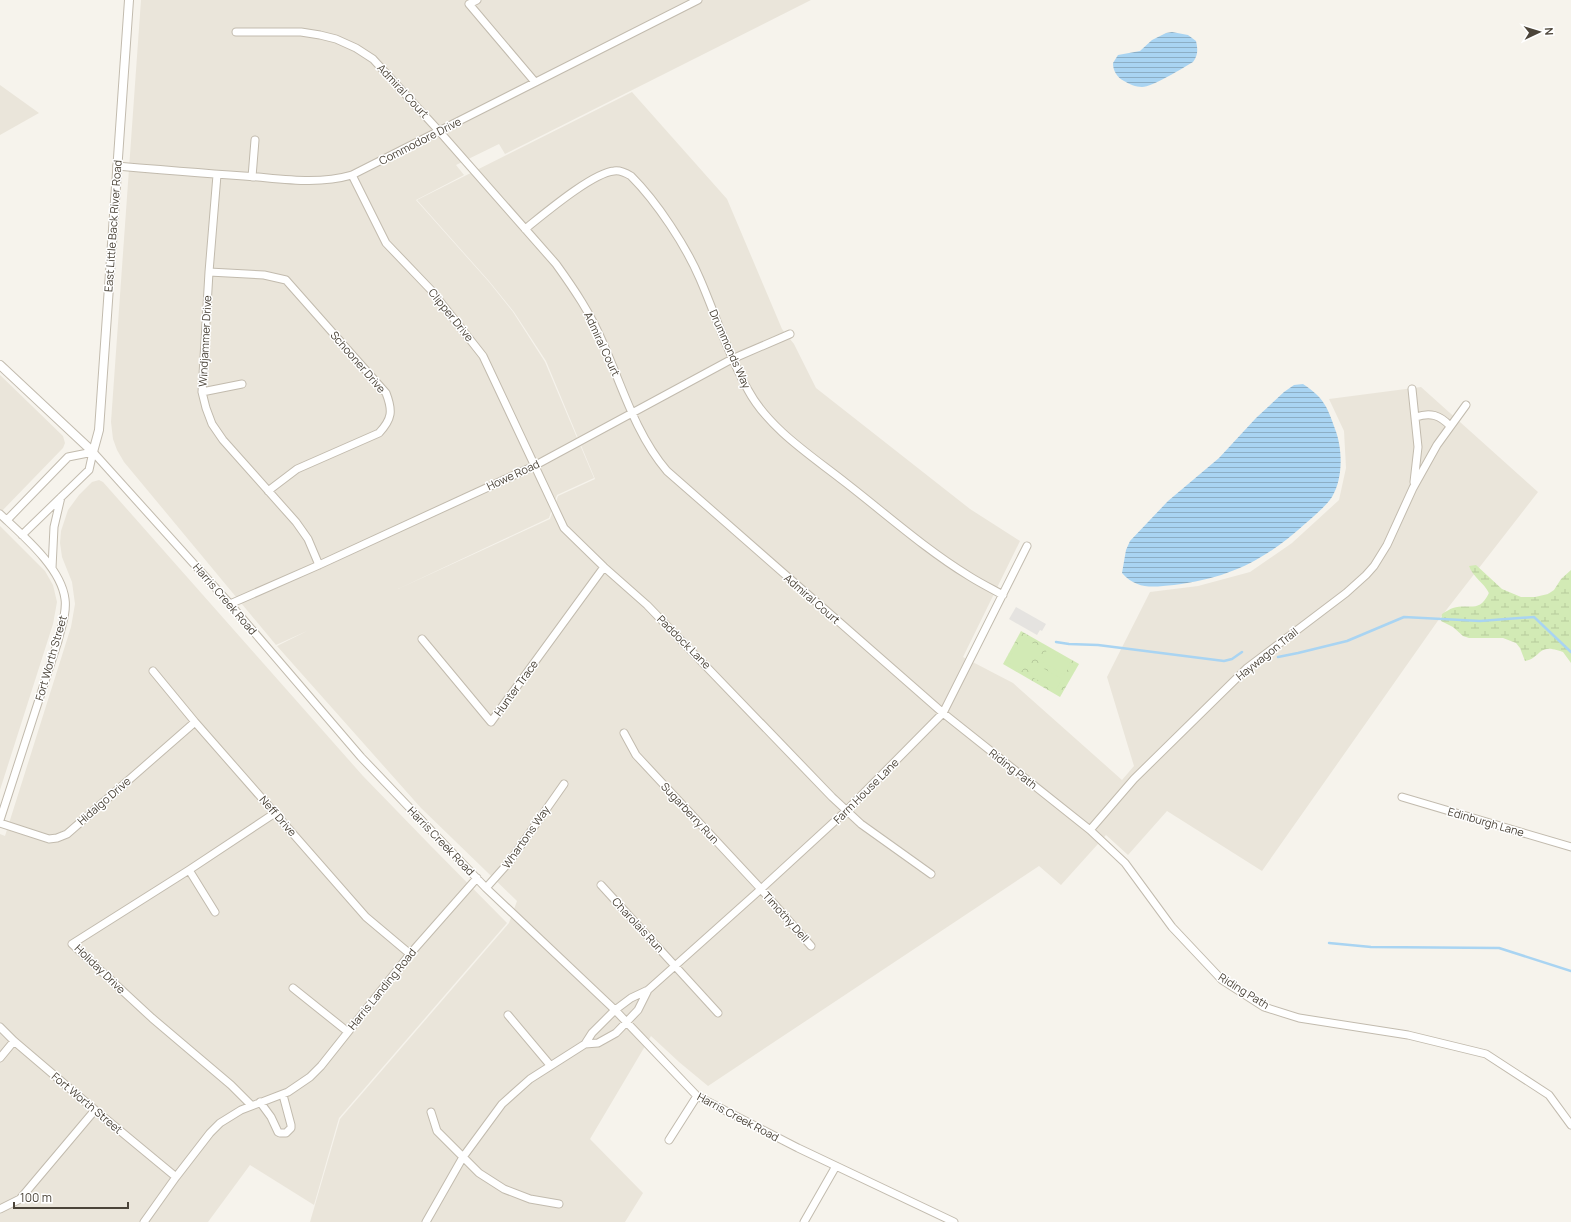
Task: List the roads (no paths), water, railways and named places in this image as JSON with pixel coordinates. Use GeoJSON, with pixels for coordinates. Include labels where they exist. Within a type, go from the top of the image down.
{"type":"FeatureCollection","features":[{"type":"Feature","properties":{"kind":"street","name":"East Little Back River Road"},"geometry":{"type":"LineString","coordinates":[[22,535],[89,470],[99,430],[129,0]]}},
{"type":"Feature","properties":{"kind":"street"},"geometry":{"type":"LineString","coordinates":[[477,0],[469,4],[535,82]]}},
{"type":"Feature","properties":{"kind":"street","name":"Commodore Drive"},"geometry":{"type":"LineString","coordinates":[[117,166],[217,175],[314,181],[335,180],[352,175],[698,0]]}},
{"type":"Feature","properties":{"kind":"street","name":"Admiral Court"},"geometry":{"type":"LineString","coordinates":[[236,32],[301,32],[336,39],[356,48],[373,59],[439,131],[556,264],[580,299],[603,341],[633,414],[649,448],[667,471],[943,713]]}},
{"type":"Feature","properties":{"kind":"street"},"geometry":{"type":"LineString","coordinates":[[252,177],[255,140]]}},
{"type":"Feature","properties":{"kind":"street","name":"Drummonds Way"},"geometry":{"type":"LineString","coordinates":[[525,229],[560,201],[596,177],[613,171],[626,172],[637,182],[687,252],[700,277],[732,359],[748,391],[766,416],[789,438],[936,554],[969,577],[1003,595]]}},
{"type":"Feature","properties":{"kind":"street","name":"Windjammer Drive"},"geometry":{"type":"LineString","coordinates":[[217,175],[209,272],[202,392],[206,408],[212,424],[223,440],[296,522],[308,539],[319,565]]}},
{"type":"Feature","properties":{"kind":"street","name":"Clipper Drive"},"geometry":{"type":"LineString","coordinates":[[352,175],[386,243],[431,290],[483,356],[534,466]]}},
{"type":"Feature","properties":{"kind":"street","name":"Schooner Drive"},"geometry":{"type":"LineString","coordinates":[[209,272],[264,275],[286,280],[386,393],[390,403],[391,413],[387,424],[379,433],[297,469],[268,491]]}},
{"type":"Feature","properties":{"kind":"street","name":"Howe Road"},"geometry":{"type":"LineString","coordinates":[[230,604],[319,565],[534,466],[633,414],[732,359],[790,334]]}},
{"type":"Feature","properties":{"kind":"street","name":"Harris Creek Road"},"geometry":{"type":"LineString","coordinates":[[0,365],[93,452],[230,604],[361,757],[486,888],[615,1010],[697,1096],[836,1166],[954,1222]]}},
{"type":"Feature","properties":{"kind":"street"},"geometry":{"type":"LineString","coordinates":[[202,392],[242,384]]}},
{"type":"Feature","properties":{"kind":"street","name":"Haywagon Trail"},"geometry":{"type":"LineString","coordinates":[[1412,389],[1418,447],[1413,488]]}},
{"type":"Feature","properties":{"kind":"street","name":"Haywagon Trail"},"geometry":{"type":"LineString","coordinates":[[1090,830],[1134,779],[1246,668],[1346,593],[1366,575],[1382,556],[1413,488],[1437,445],[1466,405]]}},
{"type":"Feature","properties":{"kind":"street"},"geometry":{"type":"LineString","coordinates":[[1416,417],[1427,414],[1433,415],[1440,417],[1450,426]]}},
{"type":"Feature","properties":{"kind":"street"},"geometry":{"type":"LineString","coordinates":[[7,520],[68,457],[93,452]]}},
{"type":"Feature","properties":{"kind":"street","name":"Paddock Lane"},"geometry":{"type":"LineString","coordinates":[[534,466],[564,528],[604,567],[647,605],[832,797],[861,824],[931,874]]}},
{"type":"Feature","properties":{"kind":"street"},"geometry":{"type":"LineString","coordinates":[[52,568],[54,527],[62,497]]}},
{"type":"Feature","properties":{"kind":"street","name":"Fort Worth Street"},"geometry":{"type":"LineString","coordinates":[[0,514],[22,535],[52,568],[61,583],[65,599],[64,619],[0,821]]}},
{"type":"Feature","properties":{"kind":"street","name":"Farm House Lane"},"geometry":{"type":"LineString","coordinates":[[585,1044],[592,1033],[615,1010],[631,998],[648,990],[847,810],[943,713],[1027,546]]}},
{"type":"Feature","properties":{"kind":"street","name":"Hunter Trace"},"geometry":{"type":"LineString","coordinates":[[422,640],[491,722],[604,567]]}},
{"type":"Feature","properties":{"kind":"street","name":"Neff Drive"},"geometry":{"type":"LineString","coordinates":[[154,671],[195,722],[366,917],[410,954]]}},
{"type":"Feature","properties":{"kind":"street","name":"Riding Path"},"geometry":{"type":"LineString","coordinates":[[943,713],[1090,830],[1125,863],[1172,928],[1222,980],[1264,1007],[1299,1018],[1408,1035],[1486,1054],[1549,1095],[1571,1125]]}},
{"type":"Feature","properties":{"kind":"street","name":"Hidalgo Drive"},"geometry":{"type":"LineString","coordinates":[[0,821],[49,839],[67,834],[195,722]]}},
{"type":"Feature","properties":{"kind":"street","name":"Sugarberry Run"},"geometry":{"type":"LineString","coordinates":[[624,733],[636,755],[761,889]]}},
{"type":"Feature","properties":{"kind":"street","name":"Whartons Way"},"geometry":{"type":"LineString","coordinates":[[486,888],[510,861],[564,784]]}},
{"type":"Feature","properties":{"kind":"street","name":"Edinburgh Lane"},"geometry":{"type":"LineString","coordinates":[[1402,797],[1571,847]]}},
{"type":"Feature","properties":{"kind":"street","name":"Holiday Drive"},"geometry":{"type":"LineString","coordinates":[[252,1105],[231,1085],[152,1018],[72,944],[189,870],[275,813]]}},
{"type":"Feature","properties":{"kind":"street"},"geometry":{"type":"LineString","coordinates":[[189,870],[215,912]]}},
{"type":"Feature","properties":{"kind":"street","name":"Harris Landing Road"},"geometry":{"type":"LineString","coordinates":[[144,1222],[176,1177],[210,1133],[220,1123],[241,1110],[283,1094],[310,1077],[321,1066],[410,954],[477,878]]}},
{"type":"Feature","properties":{"kind":"street","name":"Charolais Run"},"geometry":{"type":"LineString","coordinates":[[600,885],[718,1012]]}},
{"type":"Feature","properties":{"kind":"street","name":"Timothy Dell"},"geometry":{"type":"LineString","coordinates":[[761,889],[811,946]]}},
{"type":"Feature","properties":{"kind":"street"},"geometry":{"type":"LineString","coordinates":[[293,988],[348,1032]]}},
{"type":"Feature","properties":{"kind":"street","name":"Farm House Lane"},"geometry":{"type":"LineString","coordinates":[[585,1044],[598,1043],[616,1033],[638,1010],[648,990]]}},
{"type":"Feature","properties":{"kind":"street"},"geometry":{"type":"LineString","coordinates":[[508,1015],[550,1065]]}},
{"type":"Feature","properties":{"kind":"street","name":"Fort Worth Street"},"geometry":{"type":"LineString","coordinates":[[0,1027],[14,1041],[176,1177]]}},
{"type":"Feature","properties":{"kind":"street"},"geometry":{"type":"LineString","coordinates":[[0,1058],[14,1041]]}},
{"type":"Feature","properties":{"kind":"street"},"geometry":{"type":"LineString","coordinates":[[426,1222],[463,1157],[502,1104],[530,1079],[585,1044]]}},
{"type":"Feature","properties":{"kind":"street"},"geometry":{"type":"LineString","coordinates":[[260,1102],[271,1117],[278,1132],[283,1134],[286,1133],[291,1128],[291,1125],[283,1094]]}},
{"type":"Feature","properties":{"kind":"street"},"geometry":{"type":"LineString","coordinates":[[669,1140],[697,1096]]}},
{"type":"Feature","properties":{"kind":"street"},"geometry":{"type":"LineString","coordinates":[[0,1209],[20,1198],[95,1110]]}},
{"type":"Feature","properties":{"kind":"street"},"geometry":{"type":"LineString","coordinates":[[431,1112],[438,1131],[479,1173],[504,1189],[530,1199],[559,1204]]}},
{"type":"Feature","properties":{"kind":"street"},"geometry":{"type":"LineString","coordinates":[[804,1222],[836,1166]]}},
{"type":"Feature","properties":{"kind":"water"},"geometry":{"type":"Polygon","coordinates":[[[1172,32],[1188,35],[1196,41],[1197,52],[1193,62],[1168,77],[1142,87],[1133,85],[1117,76],[1113,63],[1118,55],[1140,51],[1152,40],[1166,33],[1172,32]]]}},
{"type":"Feature","properties":{"kind":"water"},"geometry":{"type":"Polygon","coordinates":[[[1303,384],[1316,394],[1324,403],[1338,437],[1341,464],[1340,473],[1336,490],[1327,504],[1291,536],[1276,547],[1261,557],[1230,572],[1194,582],[1152,587],[1140,585],[1122,573],[1126,550],[1130,541],[1168,501],[1219,458],[1256,418],[1284,392],[1294,385],[1303,384]]]}},
{"type":"Feature","properties":{"kind":"waterway"},"geometry":{"type":"LineString","coordinates":[[1278,657],[1347,641],[1404,617],[1480,621],[1534,617],[1571,652]]}},
{"type":"Feature","properties":{"kind":"waterway"},"geometry":{"type":"LineString","coordinates":[[1056,642],[1098,645],[1224,661],[1232,659],[1242,652]]}},
{"type":"Feature","properties":{"kind":"waterway"},"geometry":{"type":"LineString","coordinates":[[1329,943],[1371,947],[1499,948],[1571,971]]}}]}
